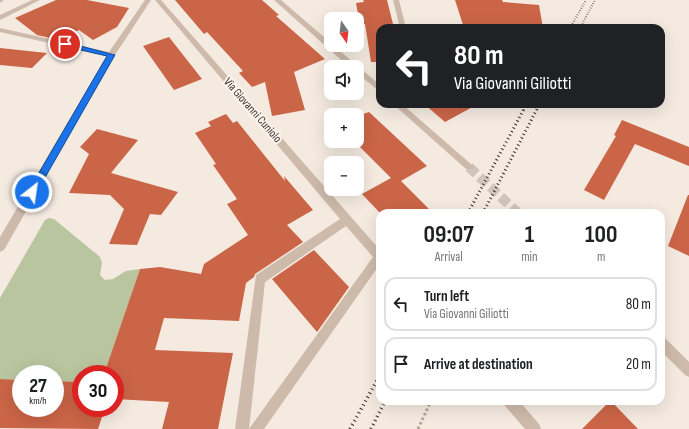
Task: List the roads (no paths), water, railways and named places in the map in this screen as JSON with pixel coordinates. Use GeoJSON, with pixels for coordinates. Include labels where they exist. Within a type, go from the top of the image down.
{"type":"FeatureCollection","features":[{"type":"Feature","properties":{"kind":"street"},"geometry":{"type":"LineString","coordinates":[[0,18],[38,0]]}},
{"type":"Feature","properties":{"kind":"street"},"geometry":{"type":"LineString","coordinates":[[0,247],[111,55],[148,0]]}},
{"type":"Feature","properties":{"kind":"street","name":"Via Giovanni Cuniolo"},"geometry":{"type":"LineString","coordinates":[[158,0],[376,254]]}},
{"type":"Feature","properties":{"kind":"street"},"geometry":{"type":"LineString","coordinates":[[277,0],[346,60]]}},
{"type":"Feature","properties":{"kind":"street"},"geometry":{"type":"LineString","coordinates":[[396,0],[402,24]]}},
{"type":"Feature","properties":{"kind":"street"},"geometry":{"type":"LineString","coordinates":[[0,30],[111,55]]}},
{"type":"Feature","properties":{"kind":"street"},"geometry":{"type":"LineString","coordinates":[[364,75],[376,86]]}},
{"type":"Feature","properties":{"kind":"street"},"geometry":{"type":"LineString","coordinates":[[402,108],[469,167]]}},
{"type":"Feature","properties":{"kind":"street"},"geometry":{"type":"LineString","coordinates":[[242,429],[260,278],[347,220]]}},
{"type":"Feature","properties":{"kind":"street","name":"Via Giovanni Cuniolo"},"geometry":{"type":"LineString","coordinates":[[256,429],[376,261]]}},
{"type":"Feature","properties":{"kind":"street"},"geometry":{"type":"LineString","coordinates":[[665,346],[689,371]]}},
{"type":"Feature","properties":{"kind":"street"},"geometry":{"type":"LineString","coordinates":[[513,405],[534,429]]}},
{"type":"Feature","properties":{"kind":"tunnel"},"geometry":{"type":"LineString","coordinates":[[469,167],[514,209]]}},
{"type":"Feature","properties":{"kind":"railway"},"geometry":{"type":"LineString","coordinates":[[572,24],[586,0]]}},
{"type":"Feature","properties":{"kind":"railway"},"geometry":{"type":"LineString","coordinates":[[582,24],[595,0]]}},
{"type":"Feature","properties":{"kind":"railway"},"geometry":{"type":"LineString","coordinates":[[470,209],[524,109]]}},
{"type":"Feature","properties":{"kind":"railway"},"geometry":{"type":"LineString","coordinates":[[485,209],[537,109]]}},
{"type":"Feature","properties":{"kind":"railway"},"geometry":{"type":"LineString","coordinates":[[350,429],[376,382]]}},
{"type":"Feature","properties":{"kind":"railway"},"geometry":{"type":"LineString","coordinates":[[371,429],[383,405]]}}]}
